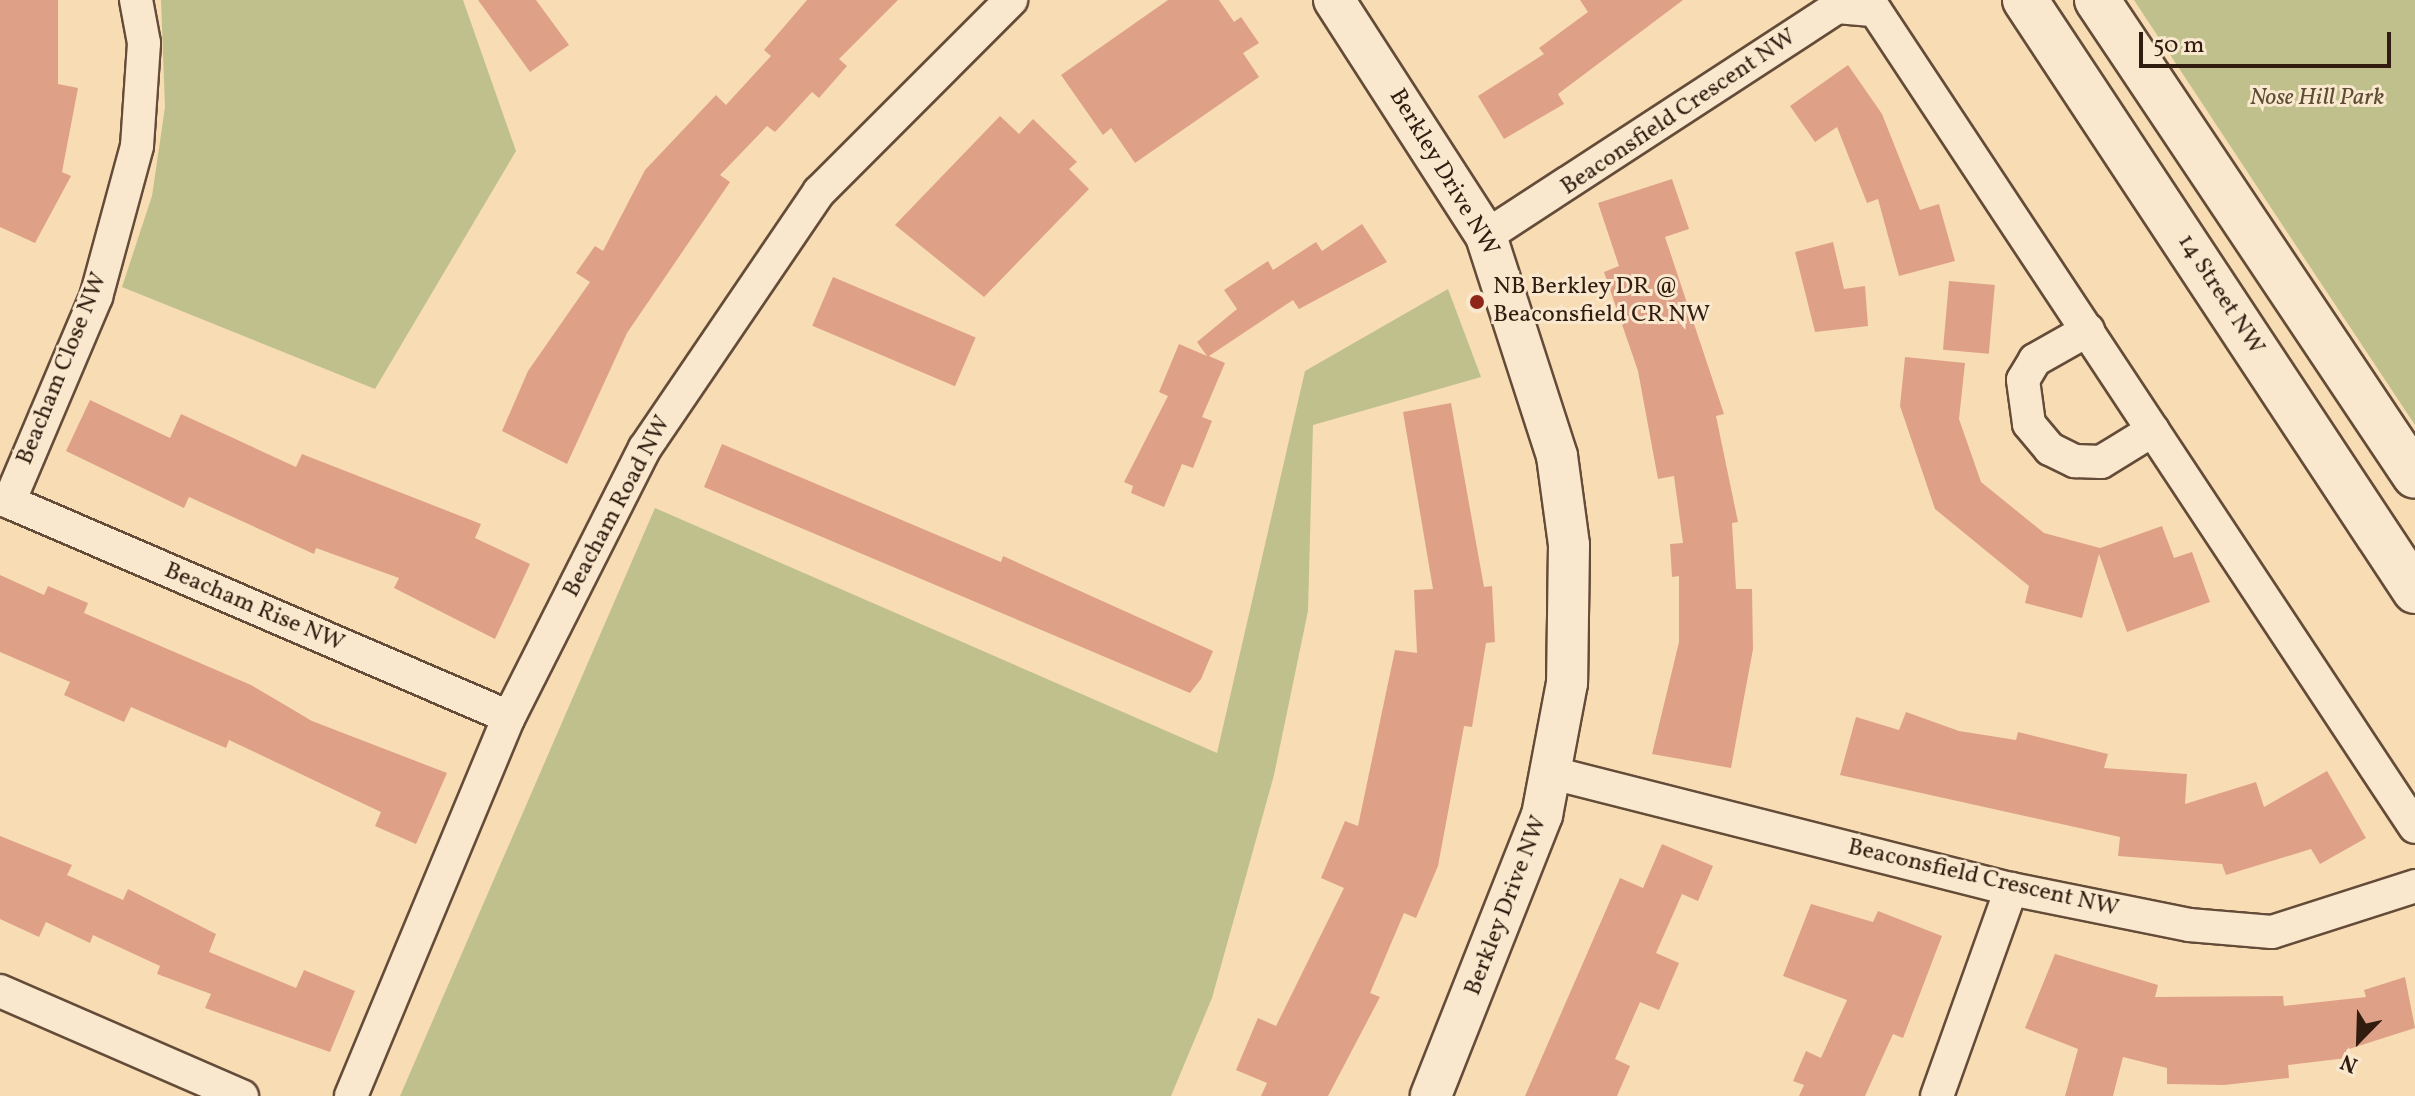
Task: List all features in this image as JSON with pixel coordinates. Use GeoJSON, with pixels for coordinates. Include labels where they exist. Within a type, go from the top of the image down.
{"type":"FeatureCollection","features":[{"type":"Feature","properties":{"kind":"main road","name":"14 Street NW"},"geometry":{"type":"LineString","coordinates":[[2025,0],[2415,591]]}},
{"type":"Feature","properties":{"kind":"main road"},"geometry":{"type":"LineString","coordinates":[[2097,0],[2415,476]]}},
{"type":"Feature","properties":{"kind":"street","name":"Beacham Close NW"},"geometry":{"type":"LineString","coordinates":[[5,500],[96,297],[137,146],[144,43],[136,0]]}},
{"type":"Feature","properties":{"kind":"street","name":"Beacham Road NW"},"geometry":{"type":"LineString","coordinates":[[351,1096],[509,717],[645,448],[702,357],[819,192],[1011,0]]}},
{"type":"Feature","properties":{"kind":"street","name":"Berkley Drive NW"},"geometry":{"type":"LineString","coordinates":[[1334,0],[1486,236],[1535,374],[1567,530],[1567,683],[1552,773],[1534,848],[1431,1096]]}},
{"type":"Feature","properties":{"kind":"street","name":"Beaconsfield Crescent NW"},"geometry":{"type":"LineString","coordinates":[[1486,236],[1837,7],[1875,10],[2415,827]]}},
{"type":"Feature","properties":{"kind":"street"},"geometry":{"type":"LineString","coordinates":[[2088,330],[2035,360],[2023,380],[2029,424],[2050,449],[2075,461],[2101,462],[2153,430]]}},
{"type":"Feature","properties":{"kind":"street","name":"Beacham Rise NW"},"geometry":{"type":"LineString","coordinates":[[5,500],[509,717]]}},
{"type":"Feature","properties":{"kind":"street","name":"Beaconsfield Crescent NW"},"geometry":{"type":"LineString","coordinates":[[1552,773],[2011,889],[2189,925],[2272,932],[2415,886]]}},
{"type":"Feature","properties":{"kind":"street"},"geometry":{"type":"LineString","coordinates":[[1937,1096],[2011,889]]}},
{"type":"Feature","properties":{"kind":"street"},"geometry":{"type":"LineString","coordinates":[[0,991],[242,1096]]}},
{"type":"Feature","properties":{"kind":"green space"},"geometry":{"type":"Polygon","coordinates":[[[161,0],[463,0],[516,151],[375,389],[122,287],[152,196],[165,107],[161,0]]]}},
{"type":"Feature","properties":{"kind":"green space","name":"Nose Hill Park"},"geometry":{"type":"Polygon","coordinates":[[[2134,0],[2415,0],[2415,425],[2293,241],[2134,0]]]}},
{"type":"Feature","properties":{"kind":"green space"},"geometry":{"type":"Polygon","coordinates":[[[1448,289],[1481,377],[1313,425],[1308,611],[1274,775],[1212,998],[1171,1096],[400,1096],[655,508],[1217,753],[1305,371],[1448,289]]]}},
{"type":"Feature","properties":{"kind":"building"},"geometry":{"type":"Polygon","coordinates":[[[0,0],[58,0],[58,84],[78,88],[62,172],[71,176],[35,243],[0,227],[0,0]]]}},
{"type":"Feature","properties":{"kind":"building"},"geometry":{"type":"Polygon","coordinates":[[[478,0],[536,0],[569,45],[530,72],[478,0]]]}},
{"type":"Feature","properties":{"kind":"building"},"geometry":{"type":"Polygon","coordinates":[[[807,0],[898,0],[839,59],[847,66],[819,98],[812,92],[775,132],[767,126],[720,175],[730,182],[627,333],[567,464],[502,431],[528,371],[590,282],[576,273],[595,246],[603,251],[645,170],[716,95],[726,105],[771,56],[764,50],[807,0]]]}},
{"type":"Feature","properties":{"kind":"building"},"geometry":{"type":"Polygon","coordinates":[[[1168,0],[1219,0],[1234,22],[1241,17],[1259,43],[1243,53],[1259,77],[1135,163],[1111,128],[1103,135],[1061,75],[1168,0]]]}},
{"type":"Feature","properties":{"kind":"building"},"geometry":{"type":"Polygon","coordinates":[[[1580,0],[1683,0],[1558,94],[1564,104],[1504,139],[1478,96],[1544,54],[1539,48],[1588,12],[1580,0]]]}},
{"type":"Feature","properties":{"kind":"building"},"geometry":{"type":"Polygon","coordinates":[[[1848,65],[1882,114],[1920,210],[1939,204],[1955,261],[1899,276],[1878,199],[1867,203],[1837,127],[1815,142],[1790,106],[1848,65]]]}},
{"type":"Feature","properties":{"kind":"building"},"geometry":{"type":"Polygon","coordinates":[[[1000,116],[1019,134],[1033,119],[1077,162],[1069,169],[1089,189],[984,297],[895,225],[1000,116]]]}},
{"type":"Feature","properties":{"kind":"building"},"geometry":{"type":"Polygon","coordinates":[[[1672,179],[1689,229],[1665,237],[1724,414],[1716,416],[1738,522],[1732,523],[1736,589],[1752,589],[1753,649],[1731,768],[1652,754],[1679,642],[1679,576],[1672,577],[1670,544],[1683,543],[1674,476],[1658,479],[1638,371],[1604,272],[1619,266],[1598,203],[1672,179]]]}},
{"type":"Feature","properties":{"kind":"building"},"geometry":{"type":"Polygon","coordinates":[[[1362,224],[1387,262],[1299,309],[1293,300],[1209,356],[1225,363],[1202,417],[1212,421],[1193,468],[1182,464],[1164,507],[1131,493],[1133,486],[1124,482],[1168,396],[1159,392],[1179,344],[1207,356],[1197,342],[1237,309],[1224,290],[1268,261],[1273,270],[1316,242],[1322,251],[1362,224]]]}},
{"type":"Feature","properties":{"kind":"building"},"geometry":{"type":"Polygon","coordinates":[[[1833,242],[1844,289],[1865,286],[1868,326],[1815,332],[1795,252],[1833,242]]]}},
{"type":"Feature","properties":{"kind":"building"},"geometry":{"type":"Polygon","coordinates":[[[833,277],[976,338],[955,386],[812,326],[833,277]]]}},
{"type":"Feature","properties":{"kind":"building"},"geometry":{"type":"Polygon","coordinates":[[[1949,281],[1995,285],[1989,354],[1943,350],[1949,281]]]}},
{"type":"Feature","properties":{"kind":"building"},"geometry":{"type":"Polygon","coordinates":[[[1905,357],[1965,363],[1959,419],[1981,482],[2044,533],[2100,548],[2162,526],[2174,558],[2192,552],[2210,602],[2127,632],[2099,554],[2082,618],[2025,603],[2029,586],[1935,509],[1900,406],[1905,357]]]}},
{"type":"Feature","properties":{"kind":"building"},"geometry":{"type":"Polygon","coordinates":[[[90,400],[170,438],[181,414],[296,467],[302,454],[481,524],[475,538],[530,564],[495,639],[394,588],[399,578],[316,548],[314,554],[189,497],[184,508],[66,451],[90,400]]]}},
{"type":"Feature","properties":{"kind":"building"},"geometry":{"type":"Polygon","coordinates":[[[1451,403],[1484,587],[1492,586],[1495,642],[1486,643],[1472,727],[1464,726],[1438,866],[1416,918],[1404,913],[1370,993],[1380,997],[1328,1096],[1261,1096],[1267,1083],[1236,1070],[1258,1018],[1276,1026],[1344,888],[1321,878],[1345,821],[1358,826],[1395,650],[1417,653],[1414,590],[1433,589],[1403,412],[1451,403]]]}},
{"type":"Feature","properties":{"kind":"building"},"geometry":{"type":"Polygon","coordinates":[[[722,444],[1001,562],[1003,556],[1213,651],[1201,679],[1190,693],[704,487],[722,444]]]}},
{"type":"Feature","properties":{"kind":"building"},"geometry":{"type":"Polygon","coordinates":[[[0,575],[44,595],[48,586],[88,603],[84,613],[251,685],[312,721],[447,773],[416,844],[375,826],[381,812],[229,740],[226,748],[131,707],[124,722],[64,695],[70,682],[0,652],[0,575]]]}},
{"type":"Feature","properties":{"kind":"building"},"geometry":{"type":"Polygon","coordinates":[[[1906,712],[1959,731],[2016,740],[2018,732],[2108,754],[2104,768],[2187,774],[2185,804],[2256,782],[2264,807],[2327,771],[2366,838],[2320,864],[2311,849],[2226,875],[2222,864],[2118,856],[2120,837],[1840,775],[1856,717],[1899,730],[1906,712]]]}},
{"type":"Feature","properties":{"kind":"building"},"geometry":{"type":"Polygon","coordinates":[[[0,836],[72,865],[67,875],[123,900],[128,889],[216,934],[209,952],[296,988],[304,970],[355,991],[330,1052],[205,1008],[211,994],[157,974],[160,966],[93,935],[90,943],[46,922],[39,937],[0,919],[0,836]]]}},
{"type":"Feature","properties":{"kind":"building"},"geometry":{"type":"Polygon","coordinates":[[[1662,844],[1713,866],[1698,901],[1682,894],[1656,953],[1679,963],[1659,1010],[1640,1002],[1615,1059],[1630,1066],[1617,1096],[1525,1096],[1620,878],[1643,888],[1662,844]]]}},
{"type":"Feature","properties":{"kind":"building"},"geometry":{"type":"Polygon","coordinates":[[[1811,904],[1873,922],[1878,911],[1942,936],[1903,1038],[1893,1034],[1865,1096],[1799,1096],[1804,1085],[1793,1081],[1806,1051],[1821,1058],[1847,1000],[1783,976],[1811,904]]]}},
{"type":"Feature","properties":{"kind":"building"},"geometry":{"type":"Polygon","coordinates":[[[2055,954],[2158,985],[2155,997],[2283,996],[2284,1006],[2366,997],[2364,990],[2405,977],[2415,1028],[2346,1050],[2347,1058],[2288,1065],[2289,1078],[2224,1085],[2167,1084],[2167,1068],[2123,1057],[2113,1096],[2065,1096],[2078,1049],[2025,1028],[2055,954]]]}},
{"type":"Feature","properties":{"kind":"place","name":"NB Berkley DR @ Beaconsfield CR NW"},"geometry":{"type":"Point","coordinates":[1477,302]}}]}
